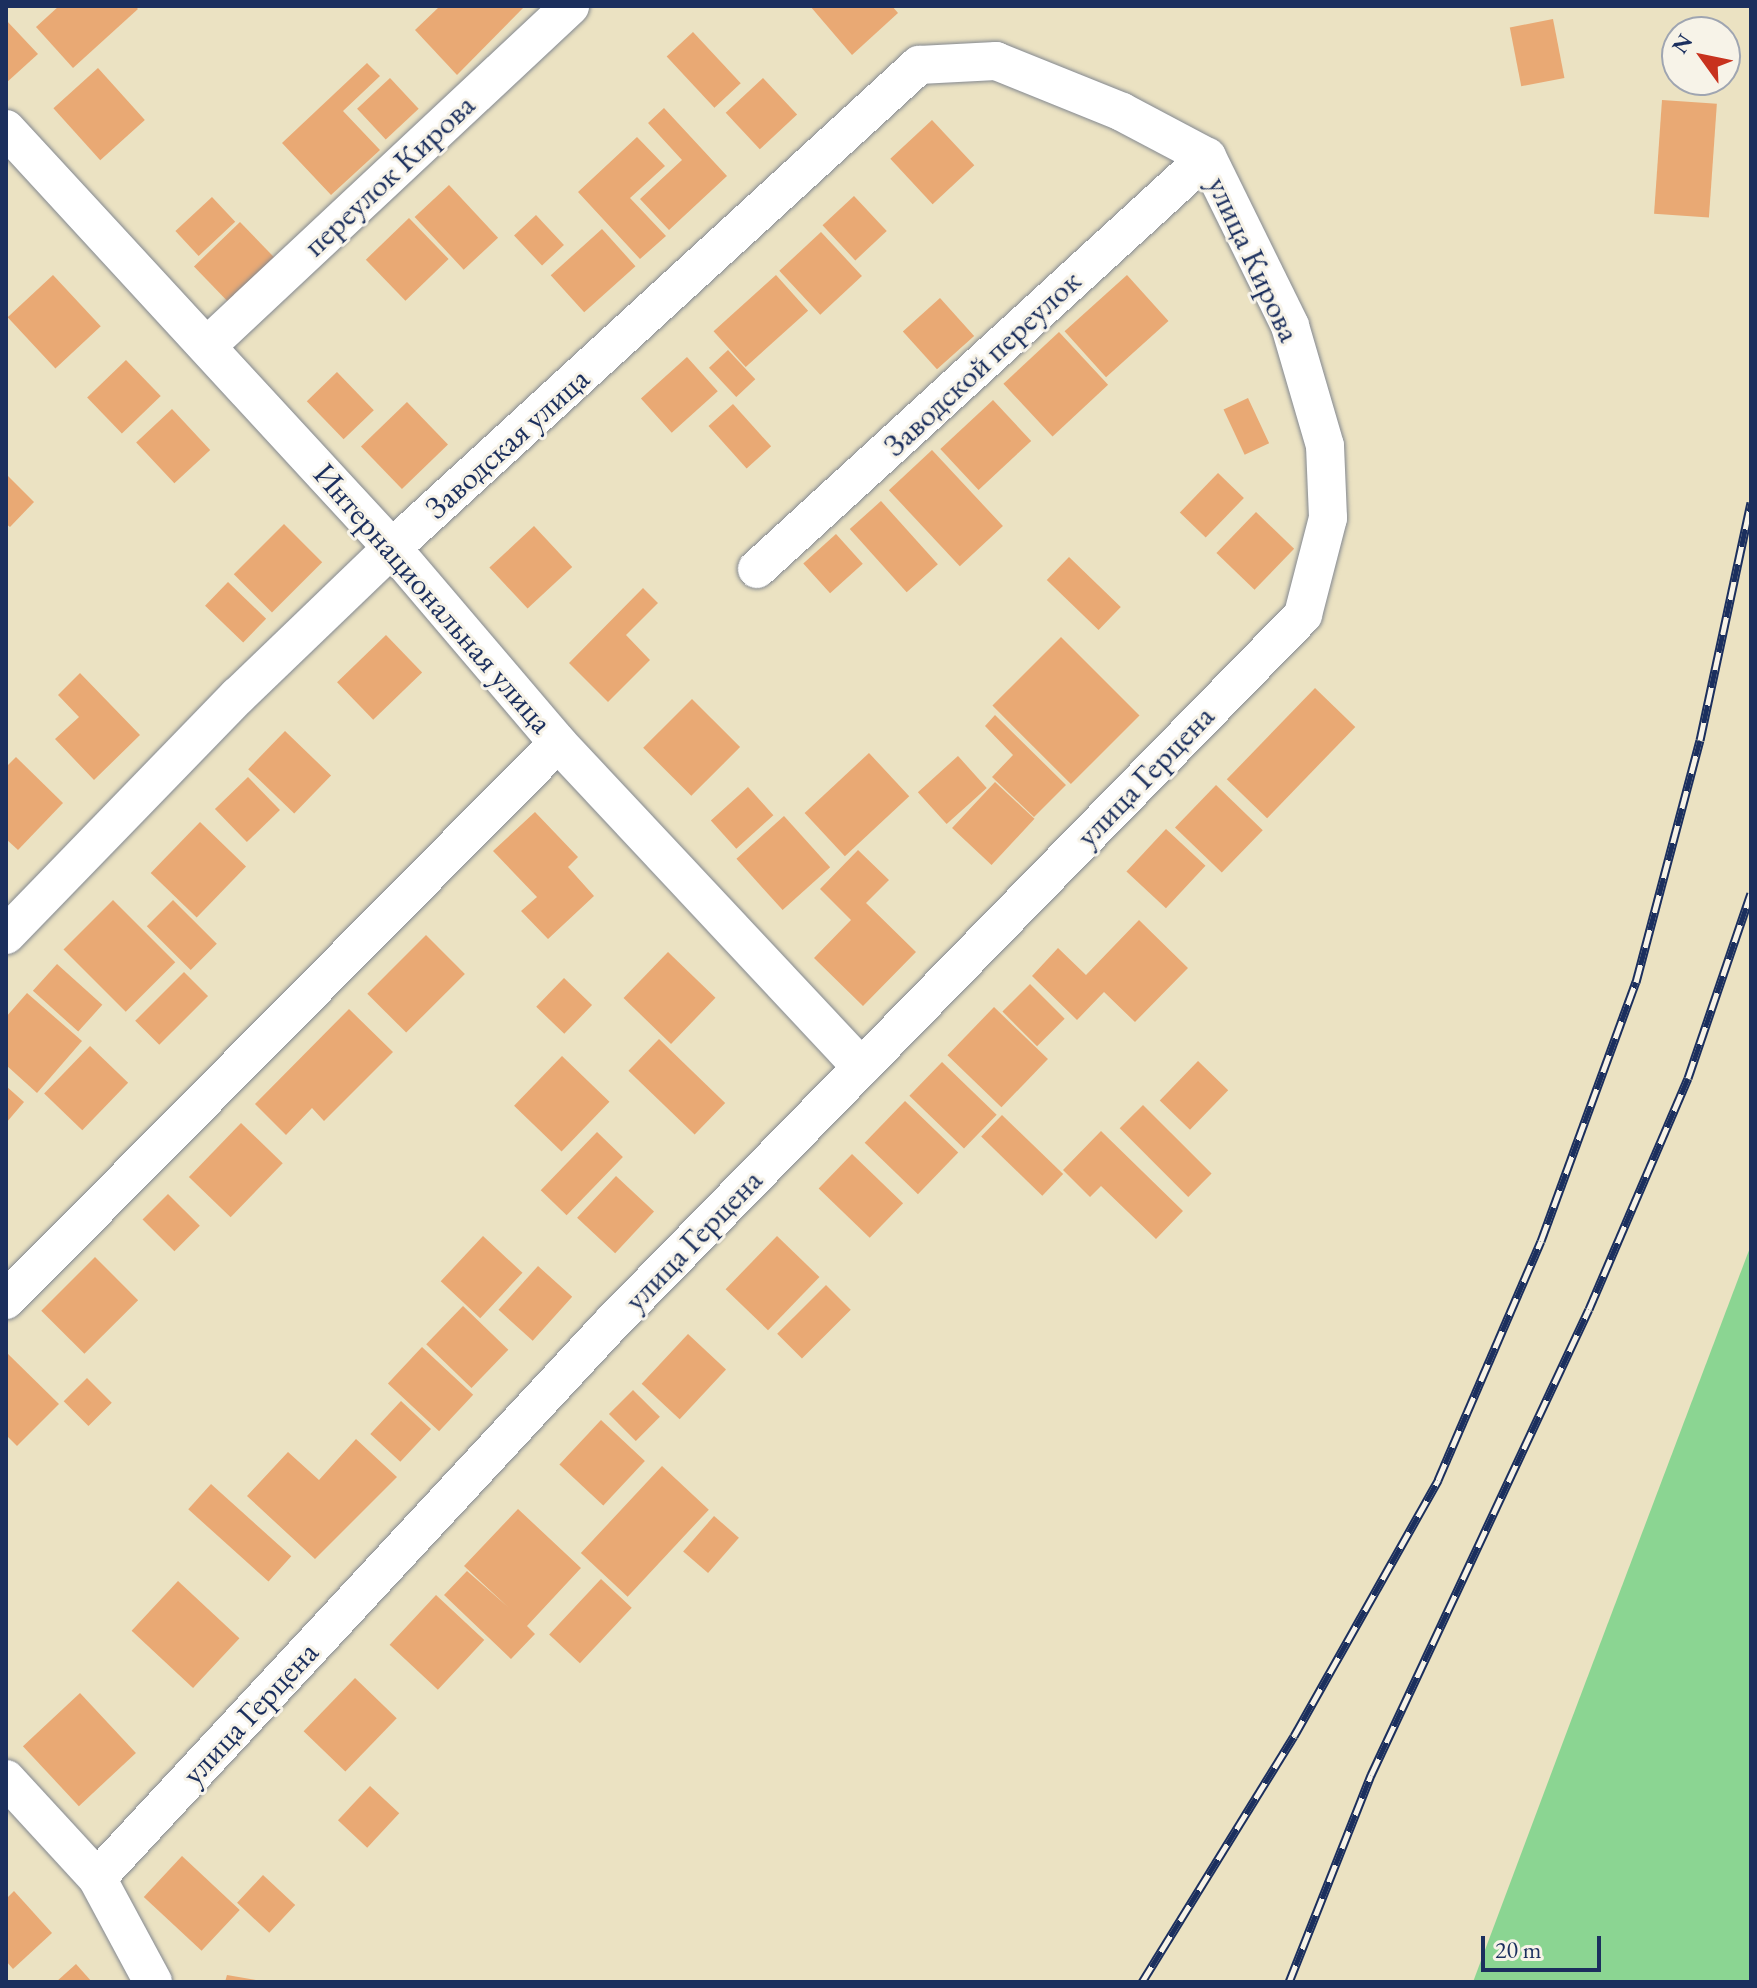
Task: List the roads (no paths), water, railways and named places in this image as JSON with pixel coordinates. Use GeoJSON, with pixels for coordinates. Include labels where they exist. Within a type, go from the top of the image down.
{"type":"FeatureCollection","features":[{"type":"Feature","properties":{"kind":"street","name":"переулок Кирова"},"geometry":{"type":"LineString","coordinates":[[208,345],[570,6]]}},
{"type":"Feature","properties":{"kind":"street","name":"улица Кирова"},"geometry":{"type":"LineString","coordinates":[[919,65],[996,61],[1122,112],[1207,157],[1290,326],[1325,446],[1328,518],[1303,615]]}},
{"type":"Feature","properties":{"kind":"street","name":"Заводская улица"},"geometry":{"type":"LineString","coordinates":[[6,935],[238,696],[392,548],[919,65]]}},
{"type":"Feature","properties":{"kind":"street","name":"Интернациональная улица"},"geometry":{"type":"LineString","coordinates":[[6,129],[392,548],[558,743],[861,1067]]}},
{"type":"Feature","properties":{"kind":"street","name":"Заводской переулок"},"geometry":{"type":"LineString","coordinates":[[757,569],[1207,157]]}},
{"type":"Feature","properties":{"kind":"street","name":"улица Герцена"},"geometry":{"type":"LineString","coordinates":[[97,1878],[608,1327],[1303,615]]}},
{"type":"Feature","properties":{"kind":"street"},"geometry":{"type":"LineString","coordinates":[[6,1300],[558,743]]}},
{"type":"Feature","properties":{"kind":"street"},"geometry":{"type":"LineString","coordinates":[[6,1779],[97,1878],[153,1982]]}},
{"type":"Feature","properties":{"kind":"railway"},"geometry":{"type":"LineString","coordinates":[[1142,1982],[1294,1736],[1438,1480],[1541,1241],[1636,982],[1700,740],[1751,502]]}},
{"type":"Feature","properties":{"kind":"railway"},"geometry":{"type":"LineString","coordinates":[[1289,1982],[1371,1775],[1589,1309],[1688,1078],[1751,893]]}}]}
